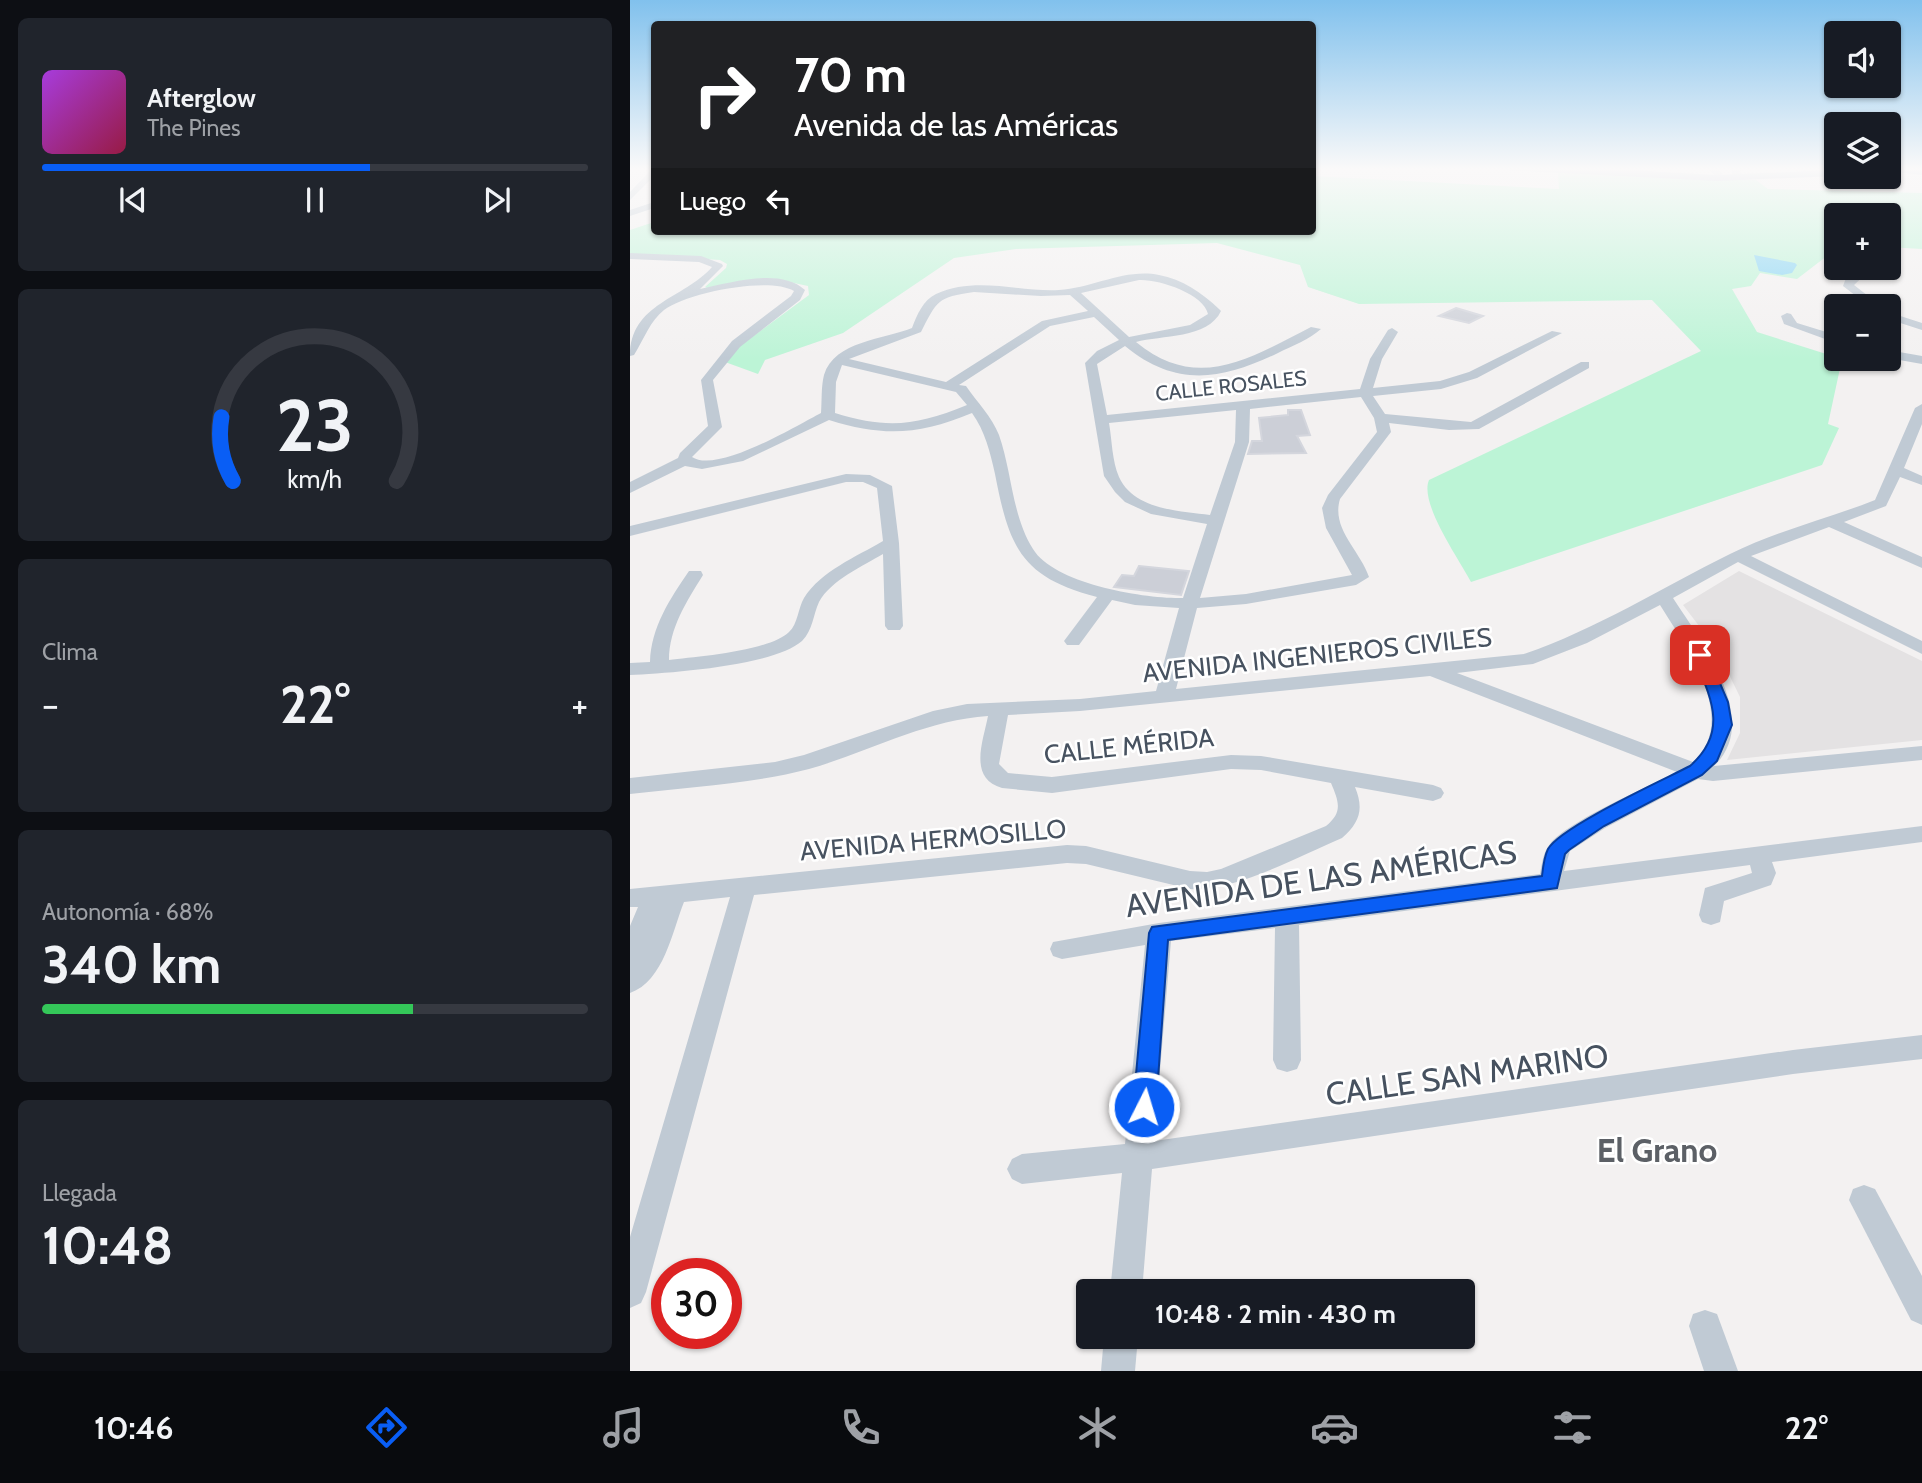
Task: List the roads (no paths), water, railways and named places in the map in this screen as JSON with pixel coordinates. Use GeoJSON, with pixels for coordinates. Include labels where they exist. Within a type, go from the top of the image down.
{"type":"FeatureCollection","features":[{"type":"Feature","properties":{"kind":"street"},"geometry":{"type":"LineString","coordinates":[[630,256],[701,259],[716,263],[716,269],[687,294],[661,306],[649,317],[630,352]]}},
{"type":"Feature","properties":{"kind":"street"},"geometry":{"type":"LineString","coordinates":[[828,415],[831,374],[839,360],[917,330],[926,306],[954,291],[979,287],[1030,293],[1073,292],[1134,277],[1158,277],[1177,284],[1214,311],[1213,316],[1202,325],[1128,340],[1102,351],[1091,363],[1111,476],[1120,493],[1133,503],[1150,509],[1217,520]]}},
{"type":"Feature","properties":{"kind":"street"},"geometry":{"type":"LineString","coordinates":[[1850,280],[1849,286],[1860,294]]}},
{"type":"Feature","properties":{"kind":"street"},"geometry":{"type":"LineString","coordinates":[[630,488],[685,460],[691,449],[715,427],[707,380],[722,356],[737,341],[796,298],[800,290],[792,284],[771,282],[687,294]]}},
{"type":"Feature","properties":{"kind":"street"},"geometry":{"type":"LineString","coordinates":[[1073,292],[1158,364],[1199,373],[1241,366],[1315,329]]}},
{"type":"Feature","properties":{"kind":"street"},"geometry":{"type":"LineString","coordinates":[[1901,315],[1922,310]]}},
{"type":"Feature","properties":{"kind":"street"},"geometry":{"type":"LineString","coordinates":[[950,385],[1046,323],[1097,313]]}},
{"type":"Feature","properties":{"kind":"street"},"geometry":{"type":"LineString","coordinates":[[1787,316],[1788,322],[1793,325],[1824,335]]}},
{"type":"Feature","properties":{"kind":"street"},"geometry":{"type":"LineString","coordinates":[[1901,320],[1922,327]]}},
{"type":"Feature","properties":{"kind":"street"},"geometry":{"type":"LineString","coordinates":[[839,360],[961,389],[991,432],[1009,515],[1027,554],[1041,566],[1077,584],[1109,593],[1189,605],[1237,601],[1361,577],[1331,522],[1328,510],[1333,498],[1380,439],[1384,426],[1366,393],[1376,359],[1392,332]]}},
{"type":"Feature","properties":{"kind":"street","name":"CALLE ROSALES"},"geometry":{"type":"LineString","coordinates":[[1100,420],[1454,382],[1556,333]]}},
{"type":"Feature","properties":{"kind":"street"},"geometry":{"type":"LineString","coordinates":[[1901,356],[1922,360]]}},
{"type":"Feature","properties":{"kind":"street"},"geometry":{"type":"LineString","coordinates":[[1381,418],[1459,427],[1474,426],[1585,365]]}},
{"type":"Feature","properties":{"kind":"street"},"geometry":{"type":"LineString","coordinates":[[1164,697],[1189,605],[1242,442],[1243,406]]}},
{"type":"Feature","properties":{"kind":"street"},"geometry":{"type":"LineString","coordinates":[[685,460],[704,466],[727,461],[828,415],[874,429],[902,430],[940,422],[974,407]]}},
{"type":"Feature","properties":{"kind":"street","name":"AVENIDA INGENIEROS CIVILES"},"geometry":{"type":"LineString","coordinates":[[630,786],[775,769],[807,762],[940,716],[999,708],[1080,705],[1499,664],[1537,657],[1664,598],[1738,556],[1881,503],[1918,427],[1922,408]]}},
{"type":"Feature","properties":{"kind":"street"},"geometry":{"type":"LineString","coordinates":[[1897,470],[1922,481]]}},
{"type":"Feature","properties":{"kind":"street"},"geometry":{"type":"LineString","coordinates":[[630,531],[846,478],[866,478],[884,486],[891,543],[894,626]]}},
{"type":"Feature","properties":{"kind":"street"},"geometry":{"type":"LineString","coordinates":[[1830,522],[1922,563]]}},
{"type":"Feature","properties":{"kind":"street"},"geometry":{"type":"LineString","coordinates":[[630,669],[725,659],[786,643],[800,630],[813,598],[826,584],[891,543]]}},
{"type":"Feature","properties":{"kind":"street"},"geometry":{"type":"LineString","coordinates":[[1738,556],[1922,648]]}},
{"type":"Feature","properties":{"kind":"street"},"geometry":{"type":"LineString","coordinates":[[659,668],[658,646],[667,622],[695,575]]}},
{"type":"Feature","properties":{"kind":"street"},"geometry":{"type":"LineString","coordinates":[[1073,641],[1109,593]]}},
{"type":"Feature","properties":{"kind":"street"},"geometry":{"type":"LineString","coordinates":[[1550,882],[1556,852],[1562,845],[1597,821],[1696,771],[1711,757],[1718,743],[1723,725],[1720,702],[1700,655],[1664,598]]}},
{"type":"Feature","properties":{"kind":"street"},"geometry":{"type":"LineString","coordinates":[[1433,670],[1696,771],[1726,774],[1922,753]]}},
{"type":"Feature","properties":{"kind":"street","name":"CALLE MÉRIDA"},"geometry":{"type":"LineString","coordinates":[[999,708],[989,764],[999,778],[1012,783],[1052,785],[1231,762],[1261,763],[1340,778]]}},
{"type":"Feature","properties":{"kind":"street"},"geometry":{"type":"LineString","coordinates":[[1340,778],[1433,793]]}},
{"type":"Feature","properties":{"kind":"street","name":"AVENIDA HERMOSILLO"},"geometry":{"type":"LineString","coordinates":[[653,895],[1067,854],[1086,855],[1190,880],[1207,881],[1225,877],[1334,832],[1347,821],[1351,808],[1340,778]]}},
{"type":"Feature","properties":{"kind":"street","name":"AVENIDA DE LAS AMÉRICAS"},"geometry":{"type":"LineString","coordinates":[[1062,949],[1159,933],[1922,834]]}},
{"type":"Feature","properties":{"kind":"street"},"geometry":{"type":"LineString","coordinates":[[1711,915],[1713,895],[1763,878],[1758,855]]}},
{"type":"Feature","properties":{"kind":"street"},"geometry":{"type":"LineString","coordinates":[[630,1292],[746,886]]}},
{"type":"Feature","properties":{"kind":"street"},"geometry":{"type":"LineString","coordinates":[[631,972],[648,964],[653,895]]}},
{"type":"Feature","properties":{"kind":"street"},"geometry":{"type":"LineString","coordinates":[[1287,916],[1287,1060]]}},
{"type":"Feature","properties":{"kind":"street"},"geometry":{"type":"LineString","coordinates":[[1127,1279],[1159,933]]}},
{"type":"Feature","properties":{"kind":"street","name":"CALLE SAN MARINO"},"geometry":{"type":"LineString","coordinates":[[1022,1169],[1140,1157],[1793,1062],[1922,1047]]}},
{"type":"Feature","properties":{"kind":"street"},"geometry":{"type":"LineString","coordinates":[[1864,1200],[1922,1309]]}},
{"type":"Feature","properties":{"kind":"street"},"geometry":{"type":"LineString","coordinates":[[1705,1326],[1721,1371]]}},
{"type":"Feature","properties":{"kind":"street"},"geometry":{"type":"LineString","coordinates":[[1118,1371],[1120,1349]]}},
{"type":"Feature","properties":{"kind":"water"},"geometry":{"type":"Polygon","coordinates":[[[1754,255],[1797,265],[1792,273],[1782,275],[1759,271],[1754,255]]]}},
{"type":"Feature","properties":{"kind":"district","name":"El Grano"},"geometry":{"type":"Point","coordinates":[1657,1150]}}]}
